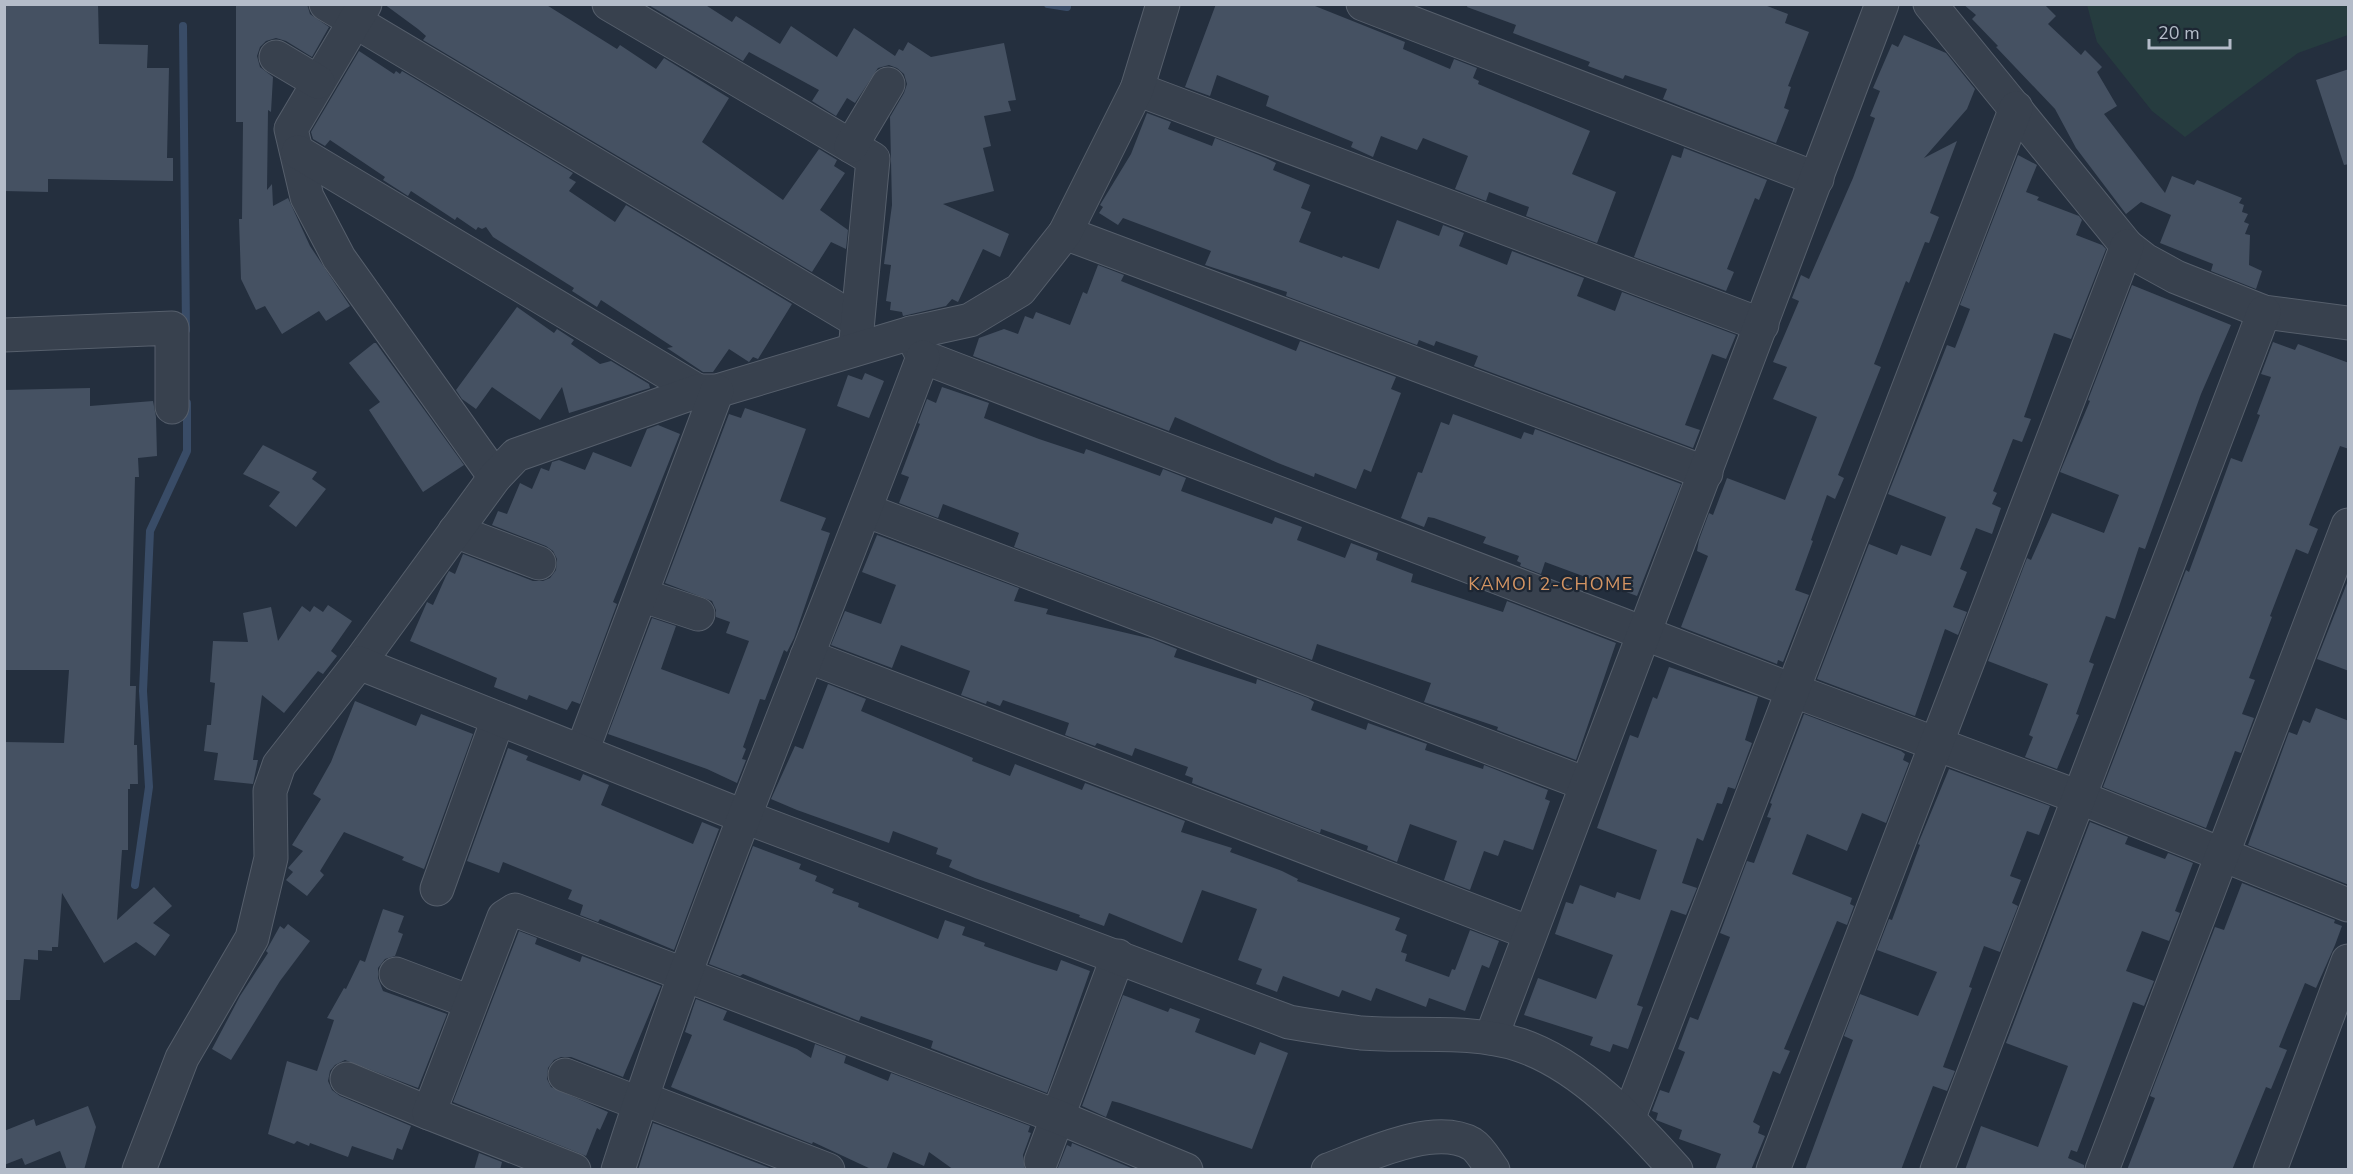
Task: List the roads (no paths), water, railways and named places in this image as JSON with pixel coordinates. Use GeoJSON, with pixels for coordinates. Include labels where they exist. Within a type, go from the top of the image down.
{"type":"FeatureCollection","features":[{"type":"Feature","properties":{"kind":"street"},"geometry":{"type":"LineString","coordinates":[[326,4],[360,13],[856,334],[917,345],[1644,633],[2224,853],[2349,905]]}},
{"type":"Feature","properties":{"kind":"street"},"geometry":{"type":"LineString","coordinates":[[609,4],[873,159],[856,334]]}},
{"type":"Feature","properties":{"kind":"street"},"geometry":{"type":"LineString","coordinates":[[618,1170],[641,1098],[745,817],[865,510],[917,345],[970,320],[1020,290],[1065,232],[1137,89],[1163,4]]}},
{"type":"Feature","properties":{"kind":"street"},"geometry":{"type":"LineString","coordinates":[[1363,4],[1817,178]]}},
{"type":"Feature","properties":{"kind":"street"},"geometry":{"type":"LineString","coordinates":[[1491,1038],[1882,4]]}},
{"type":"Feature","properties":{"kind":"street"},"geometry":{"type":"LineString","coordinates":[[1930,4],[2127,246],[2145,260],[2176,277],[2264,312],[2349,323]]}},
{"type":"Feature","properties":{"kind":"street"},"geometry":{"type":"LineString","coordinates":[[360,13],[291,129],[307,197],[339,258],[495,477]]}},
{"type":"Feature","properties":{"kind":"street"},"geometry":{"type":"LineString","coordinates":[[276,57],[318,82]]}},
{"type":"Feature","properties":{"kind":"street"},"geometry":{"type":"LineString","coordinates":[[851,146],[888,84]]}},
{"type":"Feature","properties":{"kind":"street"},"geometry":{"type":"LineString","coordinates":[[1137,89],[1762,325]]}},
{"type":"Feature","properties":{"kind":"street"},"geometry":{"type":"LineString","coordinates":[[1629,1117],[2016,108]]}},
{"type":"Feature","properties":{"kind":"street"},"geometry":{"type":"LineString","coordinates":[[298,152],[708,391]]}},
{"type":"Feature","properties":{"kind":"street"},"geometry":{"type":"LineString","coordinates":[[1065,232],[1706,473]]}},
{"type":"Feature","properties":{"kind":"street"},"geometry":{"type":"LineString","coordinates":[[1773,1170],[2127,246]]}},
{"type":"Feature","properties":{"kind":"street"},"geometry":{"type":"LineString","coordinates":[[1937,1170],[2081,798],[2264,312]]}},
{"type":"Feature","properties":{"kind":"street"},"geometry":{"type":"LineString","coordinates":[[4,334],[172,328],[172,407]]}},
{"type":"Feature","properties":{"kind":"street"},"geometry":{"type":"LineString","coordinates":[[139,1170],[182,1058],[252,938],[272,858],[270,791],[279,765],[359,663],[495,477],[516,454],[708,391],[856,334]]}},
{"type":"Feature","properties":{"kind":"street"},"geometry":{"type":"LineString","coordinates":[[582,751],[640,595],[708,391]]}},
{"type":"Feature","properties":{"kind":"street"},"geometry":{"type":"LineString","coordinates":[[865,510],[1586,784]]}},
{"type":"Feature","properties":{"kind":"street"},"geometry":{"type":"LineString","coordinates":[[2103,1170],[2349,525]]}},
{"type":"Feature","properties":{"kind":"street"},"geometry":{"type":"LineString","coordinates":[[455,531],[539,563]]}},
{"type":"Feature","properties":{"kind":"street"},"geometry":{"type":"LineString","coordinates":[[640,595],[698,614]]}},
{"type":"Feature","properties":{"kind":"street"},"geometry":{"type":"LineString","coordinates":[[807,656],[1530,933]]}},
{"type":"Feature","properties":{"kind":"street"},"geometry":{"type":"LineString","coordinates":[[359,663],[745,817],[1289,1022],[1361,1032],[1491,1038],[1540,1053],[1629,1117],[1676,1170]]}},
{"type":"Feature","properties":{"kind":"street"},"geometry":{"type":"LineString","coordinates":[[437,889],[498,719]]}},
{"type":"Feature","properties":{"kind":"street"},"geometry":{"type":"LineString","coordinates":[[429,1113],[504,917],[514,910],[1058,1117],[1186,1170]]}},
{"type":"Feature","properties":{"kind":"street"},"geometry":{"type":"LineString","coordinates":[[1041,1161],[1118,956]]}},
{"type":"Feature","properties":{"kind":"street"},"geometry":{"type":"LineString","coordinates":[[2270,1170],[2349,961]]}},
{"type":"Feature","properties":{"kind":"street"},"geometry":{"type":"LineString","coordinates":[[396,974],[470,1002]]}},
{"type":"Feature","properties":{"kind":"street"},"geometry":{"type":"LineString","coordinates":[[565,1075],[633,1101],[641,1098],[828,1170]]}},
{"type":"Feature","properties":{"kind":"street"},"geometry":{"type":"LineString","coordinates":[[347,1079],[574,1170]]}},
{"type":"Feature","properties":{"kind":"street"},"geometry":{"type":"LineString","coordinates":[[1328,1170],[1415,1139],[1450,1137],[1473,1144],[1492,1170]]}},
{"type":"Feature","properties":{"kind":"waterway"},"geometry":{"type":"LineString","coordinates":[[1048,4],[1067,7]]}},
{"type":"Feature","properties":{"kind":"waterway"},"geometry":{"type":"LineString","coordinates":[[183,26],[186,330]]}},
{"type":"Feature","properties":{"kind":"waterway"},"geometry":{"type":"LineString","coordinates":[[135,885],[149,787],[143,691],[150,531],[187,451],[187,403]]}},
{"type":"Feature","properties":{"kind":"district","name":"KAMOI 2-CHOME"},"geometry":{"type":"Point","coordinates":[1551,584]}}]}
